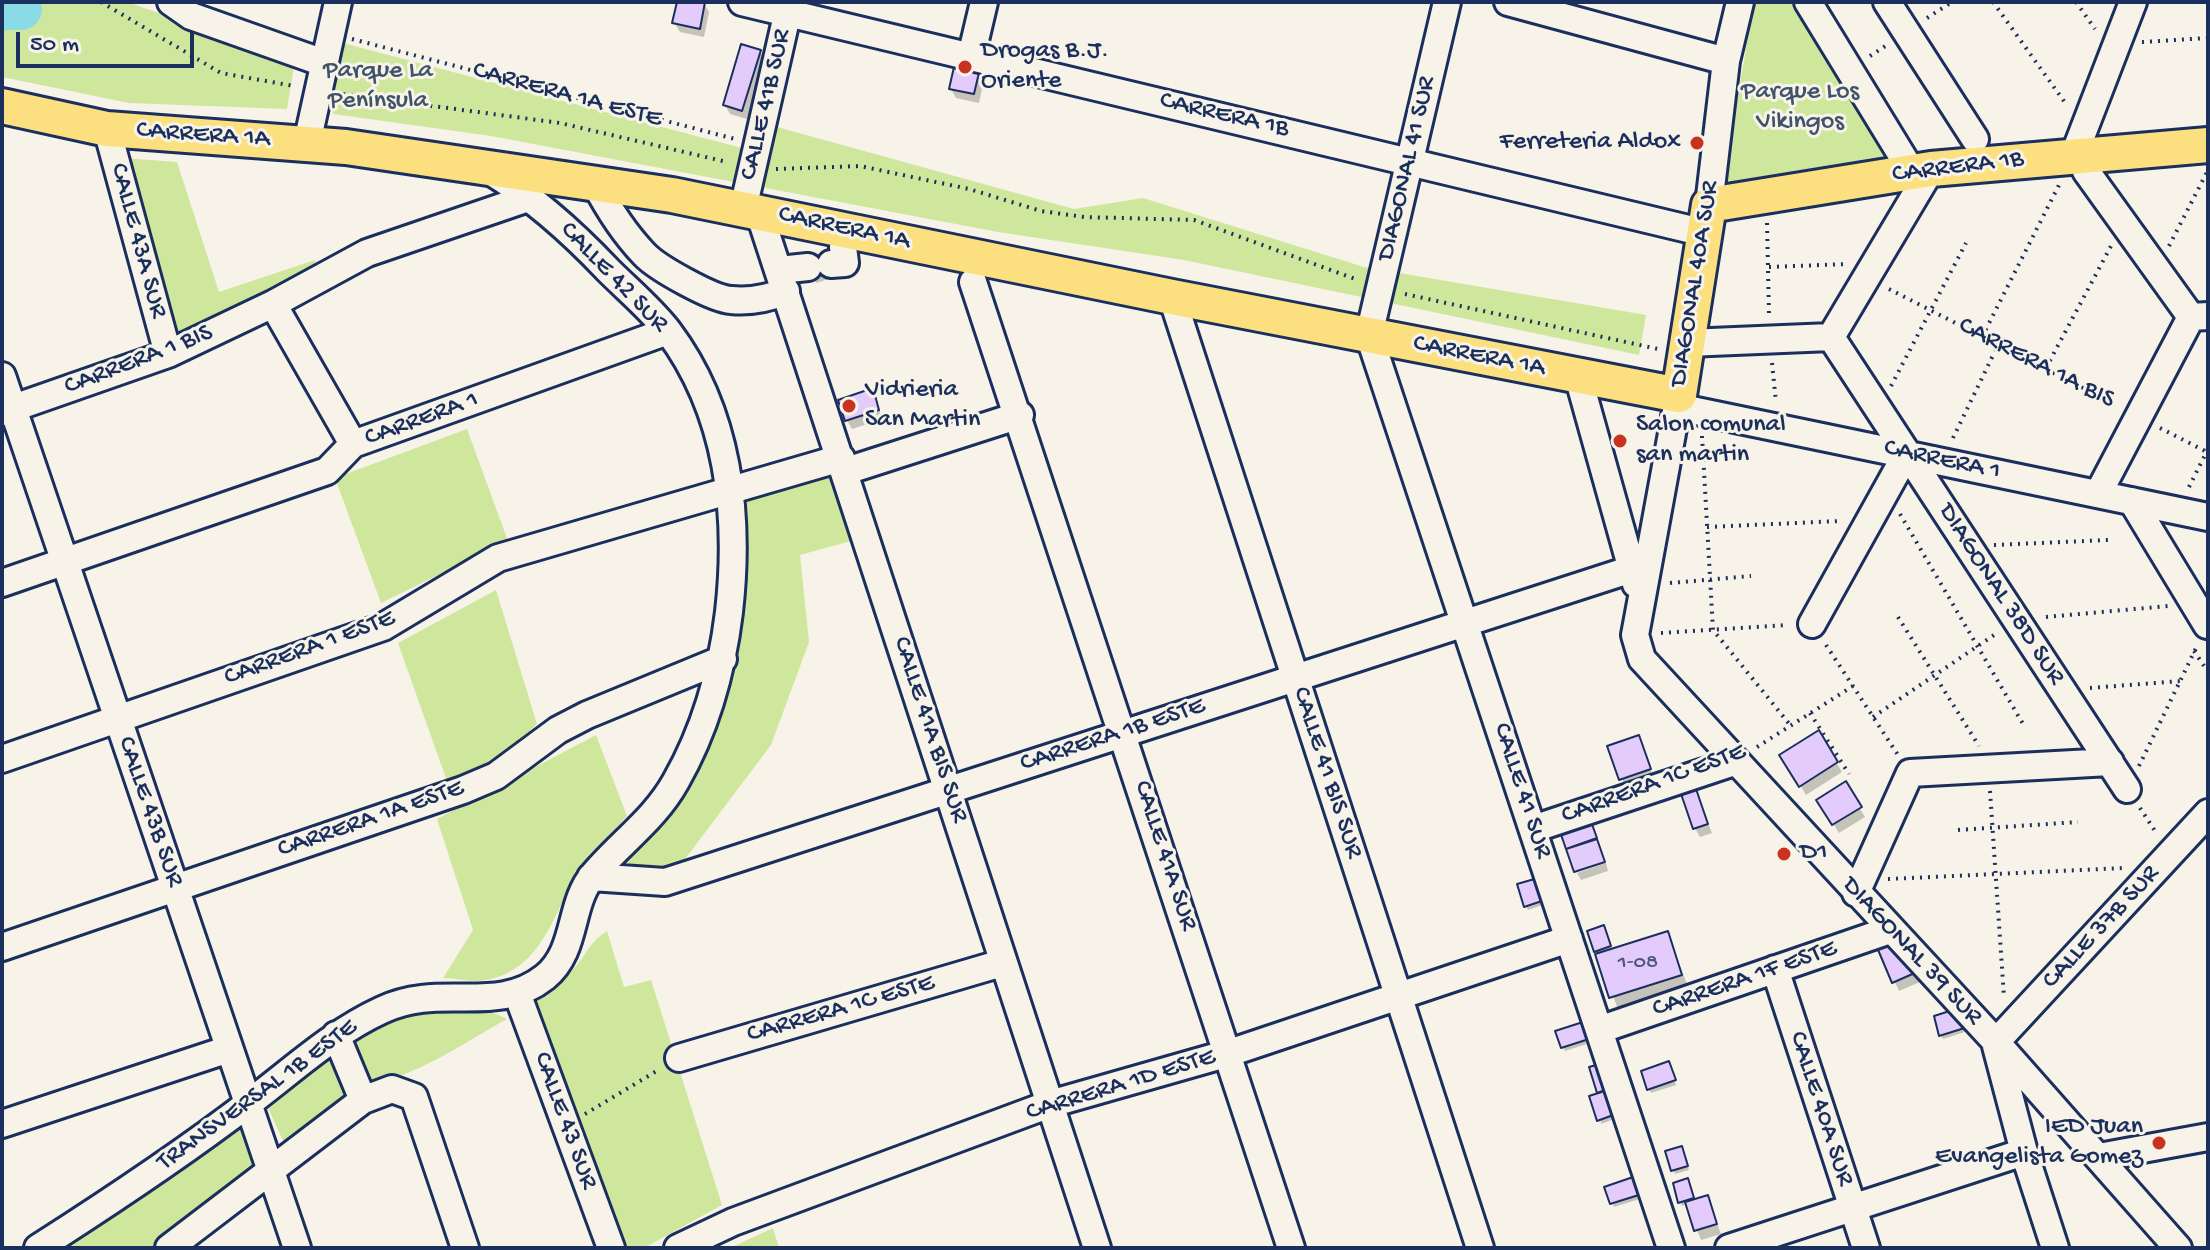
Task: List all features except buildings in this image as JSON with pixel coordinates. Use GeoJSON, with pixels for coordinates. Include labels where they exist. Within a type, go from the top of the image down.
{"type":"FeatureCollection","features":[{"type":"Feature","properties":{"kind":"main road","name":"CARRERA 1A"},"geometry":{"type":"LineString","coordinates":[[2,106],[107,129],[307,143],[595,183],[751,210],[1172,297],[1578,376],[1685,405]]}},
{"type":"Feature","properties":{"kind":"main road","name":"CARRERA 1B"},"geometry":{"type":"LineString","coordinates":[[1707,219],[1921,170],[2076,160],[2208,145]]}},
{"type":"Feature","properties":{"kind":"main road","name":"DIAGONAL 40A SUR"},"geometry":{"type":"LineString","coordinates":[[1685,405],[1680,348],[1707,219]]}},
{"type":"Feature","properties":{"kind":"street"},"geometry":{"type":"LineString","coordinates":[[171,2],[191,16],[324,63]]}},
{"type":"Feature","properties":{"kind":"street"},"geometry":{"type":"LineString","coordinates":[[307,143],[338,2]]}},
{"type":"Feature","properties":{"kind":"street","name":"CARRERA 1B"},"geometry":{"type":"LineString","coordinates":[[742,2],[789,7],[971,57],[1410,159],[1707,219]]}},
{"type":"Feature","properties":{"kind":"street"},"geometry":{"type":"LineString","coordinates":[[971,57],[984,2]]}},
{"type":"Feature","properties":{"kind":"street","name":"DIAGONAL 41 SUR"},"geometry":{"type":"LineString","coordinates":[[1369,335],[1447,2]]}},
{"type":"Feature","properties":{"kind":"street"},"geometry":{"type":"LineString","coordinates":[[1508,2],[1726,61]]}},
{"type":"Feature","properties":{"kind":"street","name":"DIAGONAL 40A SUR"},"geometry":{"type":"LineString","coordinates":[[1707,219],[1726,61],[1740,2]]}},
{"type":"Feature","properties":{"kind":"street"},"geometry":{"type":"LineString","coordinates":[[1680,348],[1831,337],[1870,270],[1921,170],[1808,2]]}},
{"type":"Feature","properties":{"kind":"street"},"geometry":{"type":"LineString","coordinates":[[1887,2],[1975,139]]}},
{"type":"Feature","properties":{"kind":"street"},"geometry":{"type":"LineString","coordinates":[[2098,494],[2138,417],[2200,316],[2157,269],[2076,160],[2133,2]]}},
{"type":"Feature","properties":{"kind":"street","name":"CALLE 41B SUR"},"geometry":{"type":"LineString","coordinates":[[751,210],[755,156],[789,7]]}},
{"type":"Feature","properties":{"kind":"street","name":"CALLE 43A SUR"},"geometry":{"type":"LineString","coordinates":[[107,129],[168,354]]}},
{"type":"Feature","properties":{"kind":"street","name":"CALLE 42 SUR"},"geometry":{"type":"LineString","coordinates":[[483,167],[531,197],[668,331],[704,395],[723,447],[731,490],[734,566],[723,659],[697,735],[676,783],[644,826]]}},
{"type":"Feature","properties":{"kind":"street"},"geometry":{"type":"LineString","coordinates":[[595,183],[625,231],[646,257],[729,300],[769,298],[782,281],[827,259]]}},
{"type":"Feature","properties":{"kind":"street"},"geometry":{"type":"LineString","coordinates":[[353,444],[273,304],[367,253],[531,197]]}},
{"type":"Feature","properties":{"kind":"street","name":"CALLE 41A BIS SUR"},"geometry":{"type":"LineString","coordinates":[[751,210],[782,281],[844,465],[1002,963],[1097,1248]]}},
{"type":"Feature","properties":{"kind":"street","name":"CALLE 41A SUR"},"geometry":{"type":"LineString","coordinates":[[973,282],[1020,415],[1291,1248]]}},
{"type":"Feature","properties":{"kind":"street","name":"CALLE 41 BIS SUR"},"geometry":{"type":"LineString","coordinates":[[1172,297],[1480,1248]]}},
{"type":"Feature","properties":{"kind":"street","name":"CARRERA 1 BIS"},"geometry":{"type":"LineString","coordinates":[[8,410],[168,354],[273,304]]}},
{"type":"Feature","properties":{"kind":"street","name":"CARRERA 1"},"geometry":{"type":"LineString","coordinates":[[2,583],[327,471],[353,444],[668,331]]}},
{"type":"Feature","properties":{"kind":"street","name":"CALLE 41 SUR"},"geometry":{"type":"LineString","coordinates":[[1369,335],[1671,1248]]}},
{"type":"Feature","properties":{"kind":"street","name":"DIAGONAL 38D SUR"},"geometry":{"type":"LineString","coordinates":[[1831,337],[2127,789]]}},
{"type":"Feature","properties":{"kind":"street","name":"CALLE 43B SUR"},"geometry":{"type":"LineString","coordinates":[[2,376],[8,410],[64,560],[297,1248]]}},
{"type":"Feature","properties":{"kind":"street"},"geometry":{"type":"LineString","coordinates":[[1578,376],[1638,585]]}},
{"type":"Feature","properties":{"kind":"street","name":"DIAGONAL 40A SUR"},"geometry":{"type":"LineString","coordinates":[[1638,647],[1638,585],[1685,405]]}},
{"type":"Feature","properties":{"kind":"street","name":"CARRERA 1"},"geometry":{"type":"LineString","coordinates":[[1685,405],[2208,517]]}},
{"type":"Feature","properties":{"kind":"street","name":"CARRERA 1 ESTE"},"geometry":{"type":"LineString","coordinates":[[2,759],[117,716],[383,627],[498,558],[731,490],[844,465],[1020,415]]}},
{"type":"Feature","properties":{"kind":"street"},"geometry":{"type":"LineString","coordinates":[[1812,624],[1907,453]]}},
{"type":"Feature","properties":{"kind":"street"},"geometry":{"type":"LineString","coordinates":[[2132,501],[2207,625]]}},
{"type":"Feature","properties":{"kind":"street","name":"CARRERA 1B ESTE"},"geometry":{"type":"LineString","coordinates":[[591,877],[665,882],[1465,623],[1638,585]]}},
{"type":"Feature","properties":{"kind":"street","name":"DIAGONAL 39 SUR"},"geometry":{"type":"LineString","coordinates":[[1638,647],[1734,762],[1861,887],[1890,930],[2001,1037],[2178,1248]]}},
{"type":"Feature","properties":{"kind":"street","name":"CARRERA 1A ESTE"},"geometry":{"type":"LineString","coordinates":[[2,947],[463,790],[496,776],[577,720],[723,659]]}},
{"type":"Feature","properties":{"kind":"street","name":"CARRERA 1C ESTE"},"geometry":{"type":"LineString","coordinates":[[1533,829],[1734,762]]}},
{"type":"Feature","properties":{"kind":"street"},"geometry":{"type":"LineString","coordinates":[[1861,887],[1910,773],[2110,762]]}},
{"type":"Feature","properties":{"kind":"street","name":"CALLE 37B SUR"},"geometry":{"type":"LineString","coordinates":[[2001,1037],[2208,813]]}},
{"type":"Feature","properties":{"kind":"street","name":"TRANSVERSAL 1B ESTE"},"geometry":{"type":"LineString","coordinates":[[38,1248],[132,1187],[248,1104],[336,1035],[414,997],[456,995],[492,999],[517,993],[546,976],[570,943],[578,903],[591,877],[644,826]]}},
{"type":"Feature","properties":{"kind":"street","name":"CARRERA 1F ESTE"},"geometry":{"type":"LineString","coordinates":[[1599,1030],[1890,930]]}},
{"type":"Feature","properties":{"kind":"street","name":"CARRERA 1D ESTE"},"geometry":{"type":"LineString","coordinates":[[678,1248],[733,1222],[1050,1104],[1229,1053],[1569,939]]}},
{"type":"Feature","properties":{"kind":"street","name":"CARRERA 1C ESTE"},"geometry":{"type":"LineString","coordinates":[[679,1058],[1002,963]]}},
{"type":"Feature","properties":{"kind":"street","name":"CALLE 40A SUR"},"geometry":{"type":"LineString","coordinates":[[1775,969],[1866,1248]]}},
{"type":"Feature","properties":{"kind":"street","name":"CALLE 43 SUR"},"geometry":{"type":"LineString","coordinates":[[517,993],[611,1248]]}},
{"type":"Feature","properties":{"kind":"street"},"geometry":{"type":"LineString","coordinates":[[336,1035],[363,1100]]}},
{"type":"Feature","properties":{"kind":"street"},"geometry":{"type":"LineString","coordinates":[[2001,1037],[2024,1152],[2055,1248]]}},
{"type":"Feature","properties":{"kind":"street"},"geometry":{"type":"LineString","coordinates":[[2,1124],[229,1049]]}},
{"type":"Feature","properties":{"kind":"street"},"geometry":{"type":"LineString","coordinates":[[169,1248],[363,1100],[392,1089],[414,1097],[465,1248]]}},
{"type":"Feature","properties":{"kind":"street"},"geometry":{"type":"LineString","coordinates":[[2099,1157],[2208,1137]]}},
{"type":"Feature","properties":{"kind":"street"},"geometry":{"type":"LineString","coordinates":[[1729,1248],[2024,1152]]}},
{"type":"Feature","properties":{"kind":"path"},"geometry":{"type":"LineString","coordinates":[[101,2],[221,73],[317,90],[560,123],[755,156],[860,166],[969,189],[1041,211],[1084,217],[1194,220],[1380,288],[1680,348]]}},
{"type":"Feature","properties":{"kind":"path"},"geometry":{"type":"LineString","coordinates":[[1982,337],[2076,160],[1993,2]]}},
{"type":"Feature","properties":{"kind":"path","name":"CARRERA 1A ESTE"},"geometry":{"type":"LineString","coordinates":[[331,34],[755,156]]}},
{"type":"Feature","properties":{"kind":"path"},"geometry":{"type":"LineString","coordinates":[[2117,43],[2208,38]]}},
{"type":"Feature","properties":{"kind":"path"},"geometry":{"type":"LineString","coordinates":[[2157,269],[2208,170]]}},
{"type":"Feature","properties":{"kind":"path"},"geometry":{"type":"LineString","coordinates":[[2045,369],[2123,222]]}},
{"type":"Feature","properties":{"kind":"path"},"geometry":{"type":"LineString","coordinates":[[1879,409],[1966,243]]}},
{"type":"Feature","properties":{"kind":"path","name":"CARRERA 1A BIS"},"geometry":{"type":"LineString","coordinates":[[1768,267],[1870,270],[1932,311],[2207,451]]}},
{"type":"Feature","properties":{"kind":"path"},"geometry":{"type":"LineString","coordinates":[[1942,462],[1998,345]]}},
{"type":"Feature","properties":{"kind":"path"},"geometry":{"type":"LineString","coordinates":[[1685,405],[1707,527],[1713,630],[1791,726]]}},
{"type":"Feature","properties":{"kind":"path"},"geometry":{"type":"LineString","coordinates":[[2177,510],[2207,451]]}},
{"type":"Feature","properties":{"kind":"path"},"geometry":{"type":"LineString","coordinates":[[1886,492],[2023,724]]}},
{"type":"Feature","properties":{"kind":"path"},"geometry":{"type":"LineString","coordinates":[[1707,527],[1870,520]]}},
{"type":"Feature","properties":{"kind":"path"},"geometry":{"type":"LineString","coordinates":[[1968,546],[2108,540]]}},
{"type":"Feature","properties":{"kind":"path"},"geometry":{"type":"LineString","coordinates":[[1638,585],[1751,576]]}},
{"type":"Feature","properties":{"kind":"path"},"geometry":{"type":"LineString","coordinates":[[1898,617],[1991,768],[2001,1037]]}},
{"type":"Feature","properties":{"kind":"path"},"geometry":{"type":"LineString","coordinates":[[1638,647],[1713,630],[1812,624],[1910,773]]}},
{"type":"Feature","properties":{"kind":"path"},"geometry":{"type":"LineString","coordinates":[[1861,887],[2164,860],[2127,789],[2207,625]]}},
{"type":"Feature","properties":{"kind":"path"},"geometry":{"type":"LineString","coordinates":[[2194,651],[2208,672]]}},
{"type":"Feature","properties":{"kind":"path"},"geometry":{"type":"LineString","coordinates":[[2063,690],[2180,681]]}},
{"type":"Feature","properties":{"kind":"path","name":"CARRERA 1C ESTE"},"geometry":{"type":"LineString","coordinates":[[1734,762],[1853,686]]}},
{"type":"Feature","properties":{"kind":"path"},"geometry":{"type":"LineString","coordinates":[[1810,713],[1849,774]]}},
{"type":"Feature","properties":{"kind":"path"},"geometry":{"type":"LineString","coordinates":[[1958,830],[2078,822]]}},
{"type":"Feature","properties":{"kind":"path"},"geometry":{"type":"LineString","coordinates":[[566,1126],[679,1058]]}},
{"type":"Feature","properties":{"kind":"green space","name":"Parque La Península"},"geometry":{"type":"Polygon","coordinates":[[[2,2],[127,2],[295,60],[287,109],[129,103],[2,77],[2,2]]]}},
{"type":"Feature","properties":{"kind":"green space","name":"Parque Los Vikingos"},"geometry":{"type":"Polygon","coordinates":[[[1754,2],[1808,2],[1897,155],[1723,183],[1754,2]]]}},
{"type":"Feature","properties":{"kind":"green space","name":"Parque La Península"},"geometry":{"type":"Polygon","coordinates":[[[339,42],[761,153],[770,125],[1074,209],[1143,198],[1364,267],[1646,315],[1639,355],[1184,260],[998,232],[491,136],[333,114],[339,42]]]}},
{"type":"Feature","properties":{"kind":"green space"},"geometry":{"type":"Polygon","coordinates":[[[123,158],[177,162],[219,292],[315,260],[317,271],[176,335],[123,158]]]}},
{"type":"Feature","properties":{"kind":"green space"},"geometry":{"type":"Polygon","coordinates":[[[467,429],[508,541],[381,603],[335,478],[467,429]]]}},
{"type":"Feature","properties":{"kind":"green space"},"geometry":{"type":"Polygon","coordinates":[[[833,469],[855,540],[800,555],[809,642],[771,745],[673,875],[617,870],[687,784],[717,720],[735,657],[740,626],[744,494],[833,469]]]}},
{"type":"Feature","properties":{"kind":"green space"},"geometry":{"type":"Polygon","coordinates":[[[496,590],[537,724],[496,763],[448,784],[398,643],[496,590]]]}},
{"type":"Feature","properties":{"kind":"green space"},"geometry":{"type":"Polygon","coordinates":[[[596,735],[627,816],[583,863],[544,938],[521,965],[486,980],[443,978],[473,930],[437,819],[596,735]]]}},
{"type":"Feature","properties":{"kind":"green space"},"geometry":{"type":"Polygon","coordinates":[[[607,931],[624,987],[651,980],[722,1205],[644,1248],[620,1248],[528,1009],[571,971],[593,942],[607,931]]]}},
{"type":"Feature","properties":{"kind":"green space"},"geometry":{"type":"Polygon","coordinates":[[[451,1004],[478,1006],[507,1019],[458,1048],[400,1076],[368,1080],[359,1067],[350,1034],[375,1017],[451,1004]]]}},
{"type":"Feature","properties":{"kind":"green space"},"geometry":{"type":"Polygon","coordinates":[[[329,1050],[349,1098],[285,1145],[264,1099],[329,1050]]]}},
{"type":"Feature","properties":{"kind":"green space"},"geometry":{"type":"Polygon","coordinates":[[[237,1118],[254,1167],[154,1248],[57,1248],[237,1118]]]}},
{"type":"Feature","properties":{"kind":"green space"},"geometry":{"type":"Polygon","coordinates":[[[773,1228],[779,1248],[730,1248],[773,1228]]]}},
{"type":"Feature","properties":{"kind":"waterway"},"geometry":{"type":"LineString","coordinates":[[2,9],[21,9]]}},
{"type":"Feature","properties":{"kind":"place","name":"Drogas B.J. Oriente"},"geometry":{"type":"Point","coordinates":[965,67]}},
{"type":"Feature","properties":{"kind":"place","name":"Ferreteria Aldox"},"geometry":{"type":"Point","coordinates":[1697,143]}},
{"type":"Feature","properties":{"kind":"place","name":"Vidrieria San Martin"},"geometry":{"type":"Point","coordinates":[849,406]}},
{"type":"Feature","properties":{"kind":"place","name":"Salon comunal san martin"},"geometry":{"type":"Point","coordinates":[1620,441]}},
{"type":"Feature","properties":{"kind":"place","name":"D1"},"geometry":{"type":"Point","coordinates":[1784,854]}},
{"type":"Feature","properties":{"kind":"place","name":"IED Juan Evangelista Gomez"},"geometry":{"type":"Point","coordinates":[2159,1143]}}]}
